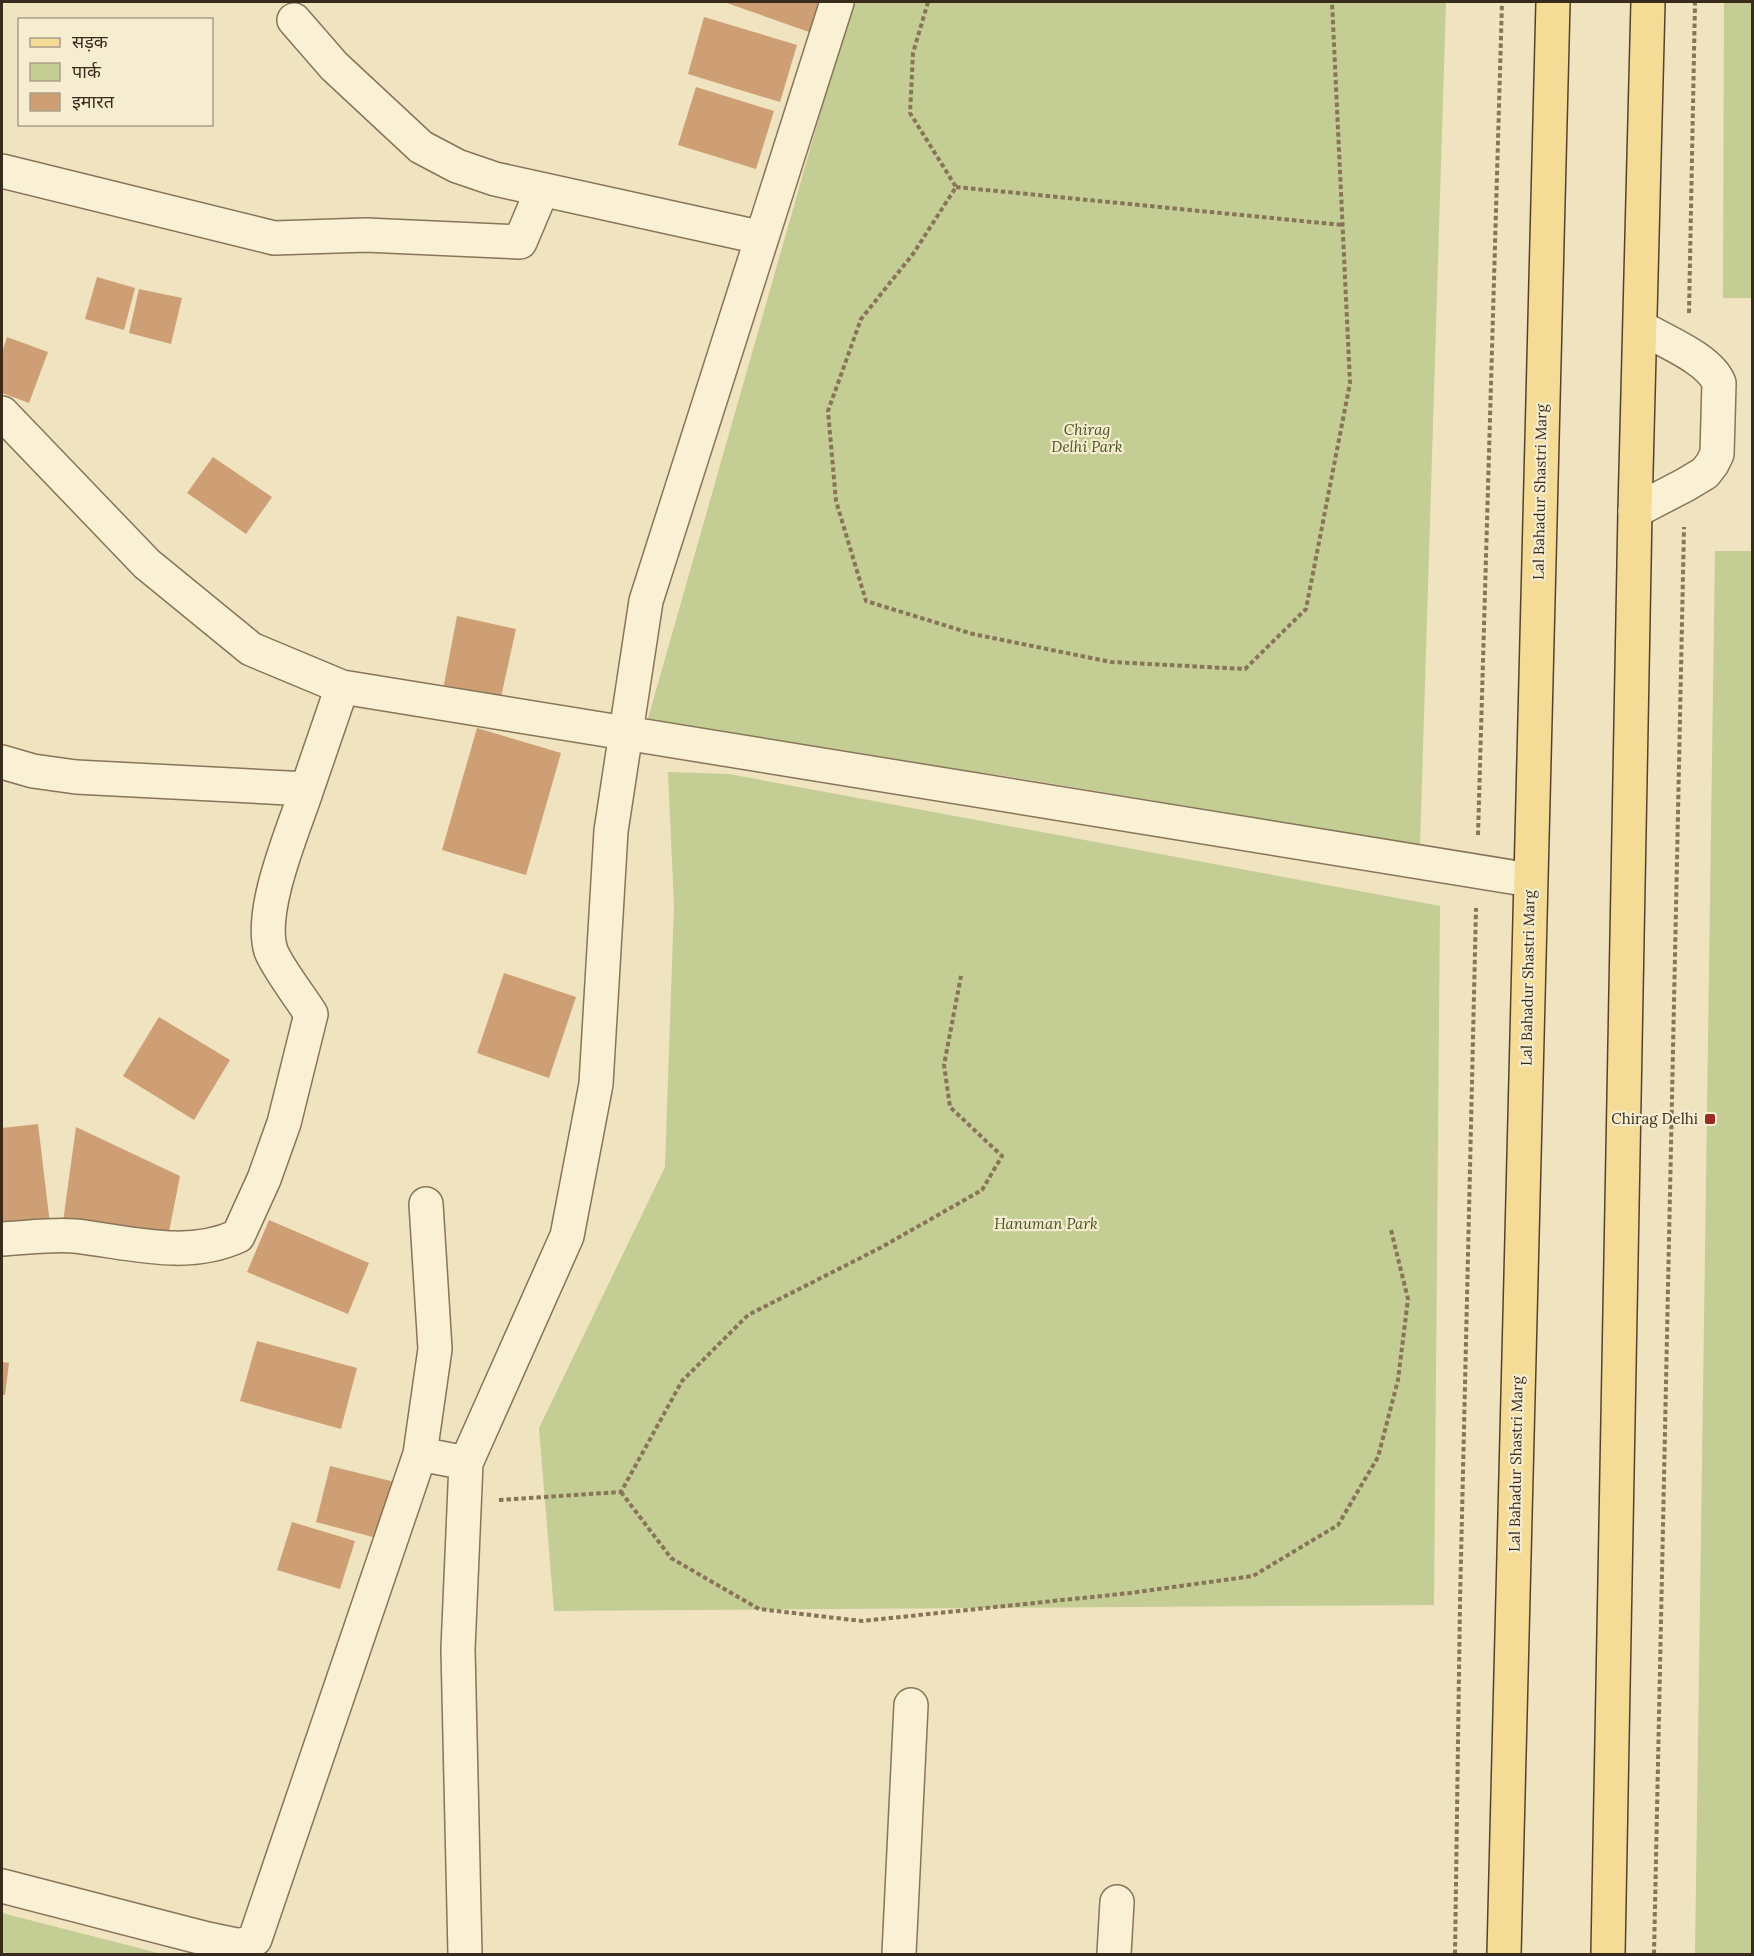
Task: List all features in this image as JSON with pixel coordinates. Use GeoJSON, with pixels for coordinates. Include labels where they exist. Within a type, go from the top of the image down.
{"type":"FeatureCollection","features":[{"type":"Feature","properties":{"kind":"main road","name":"Lal Bahadur Shastri Marg"},"geometry":{"type":"LineString","coordinates":[[1504,1954],[1553,2]]}},
{"type":"Feature","properties":{"kind":"main road"},"geometry":{"type":"LineString","coordinates":[[1608,1954],[1635,512],[1642,328],[1648,2]]}},
{"type":"Feature","properties":{"kind":"street"},"geometry":{"type":"LineString","coordinates":[[465,1954],[458,1649],[466,1463],[567,1236],[596,1084],[611,831],[646,600],[759,237],[837,2]]}},
{"type":"Feature","properties":{"kind":"street"},"geometry":{"type":"LineString","coordinates":[[294,20],[334,66],[421,147],[466,170],[542,190],[759,237]]}},
{"type":"Feature","properties":{"kind":"street"},"geometry":{"type":"LineString","coordinates":[[2,171],[274,238],[366,235],[520,242],[542,190]]}},
{"type":"Feature","properties":{"kind":"street"},"geometry":{"type":"LineString","coordinates":[[1635,512],[1705,473],[1717,454],[1719,383],[1711,369],[1642,328]]}},
{"type":"Feature","properties":{"kind":"street"},"geometry":{"type":"LineString","coordinates":[[2,413],[147,564],[251,650],[342,687],[1530,880]]}},
{"type":"Feature","properties":{"kind":"street"},"geometry":{"type":"LineString","coordinates":[[2,1239],[73,1236],[160,1249],[222,1244],[238,1236],[264,1179],[284,1123],[311,1014],[271,951],[270,917],[278,876],[342,687]]}},
{"type":"Feature","properties":{"kind":"street"},"geometry":{"type":"LineString","coordinates":[[2,762],[33,771],[76,777],[307,789]]}},
{"type":"Feature","properties":{"kind":"street"},"geometry":{"type":"LineString","coordinates":[[2,1886],[207,1939],[241,1946],[255,1940],[420,1454],[435,1348],[426,1204]]}},
{"type":"Feature","properties":{"kind":"street"},"geometry":{"type":"LineString","coordinates":[[420,1454],[466,1463]]}},
{"type":"Feature","properties":{"kind":"street"},"geometry":{"type":"LineString","coordinates":[[898,1954],[911,1705]]}},
{"type":"Feature","properties":{"kind":"street"},"geometry":{"type":"LineString","coordinates":[[1114,1954],[1117,1902]]}},
{"type":"Feature","properties":{"kind":"path"},"geometry":{"type":"LineString","coordinates":[[928,2],[913,53],[910,113],[956,187]]}},
{"type":"Feature","properties":{"kind":"path"},"geometry":{"type":"LineString","coordinates":[[956,187],[913,254],[861,319],[828,411],[836,501],[866,601],[973,634],[1111,662],[1245,669],[1306,609],[1350,383],[1332,2]]}},
{"type":"Feature","properties":{"kind":"path"},"geometry":{"type":"LineString","coordinates":[[1455,1954],[1460,1578],[1477,871],[1502,2]]}},
{"type":"Feature","properties":{"kind":"path"},"geometry":{"type":"LineString","coordinates":[[1689,354],[1695,2]]}},
{"type":"Feature","properties":{"kind":"path"},"geometry":{"type":"LineString","coordinates":[[956,187],[1344,225]]}},
{"type":"Feature","properties":{"kind":"path"},"geometry":{"type":"LineString","coordinates":[[1654,1954],[1685,485]]}},
{"type":"Feature","properties":{"kind":"path"},"geometry":{"type":"LineString","coordinates":[[621,1492],[682,1381],[748,1315],[880,1248],[982,1190],[1002,1156],[950,1107],[944,1065],[961,976]]}},
{"type":"Feature","properties":{"kind":"path"},"geometry":{"type":"LineString","coordinates":[[621,1492],[671,1558],[759,1609],[862,1621],[1130,1593],[1253,1576],[1338,1525],[1378,1457],[1398,1380],[1408,1299],[1391,1230]]}},
{"type":"Feature","properties":{"kind":"path"},"geometry":{"type":"LineString","coordinates":[[465,1502],[621,1492]]}},
{"type":"Feature","properties":{"kind":"green space","name":"Chirag Delhi Park"},"geometry":{"type":"Polygon","coordinates":[[[852,2],[1446,2],[1420,845],[1006,776],[645,729],[852,2]]]}},
{"type":"Feature","properties":{"kind":"green space"},"geometry":{"type":"Polygon","coordinates":[[[1724,2],[1752,2],[1752,298],[1723,298],[1724,2]]]}},
{"type":"Feature","properties":{"kind":"green space"},"geometry":{"type":"Polygon","coordinates":[[[1715,551],[1752,551],[1752,1954],[1695,1954],[1715,551]]]}},
{"type":"Feature","properties":{"kind":"green space","name":"Hanuman Park"},"geometry":{"type":"Polygon","coordinates":[[[668,772],[729,774],[1440,906],[1434,1605],[554,1611],[539,1428],[665,1167],[674,906],[668,772]]]}},
{"type":"Feature","properties":{"kind":"green space"},"geometry":{"type":"Polygon","coordinates":[[[2,1913],[162,1954],[2,1954],[2,1913]]]}},
{"type":"Feature","properties":{"kind":"building"},"geometry":{"type":"Polygon","coordinates":[[[724,2],[820,2],[809,32],[724,2]]]}},
{"type":"Feature","properties":{"kind":"building"},"geometry":{"type":"Polygon","coordinates":[[[704,17],[797,45],[780,102],[688,74],[704,17]]]}},
{"type":"Feature","properties":{"kind":"building"},"geometry":{"type":"Polygon","coordinates":[[[696,87],[774,111],[756,169],[678,145],[696,87]]]}},
{"type":"Feature","properties":{"kind":"building"},"geometry":{"type":"Polygon","coordinates":[[[97,277],[135,288],[124,330],[85,319],[97,277]]]}},
{"type":"Feature","properties":{"kind":"building"},"geometry":{"type":"Polygon","coordinates":[[[139,289],[182,298],[171,344],[129,333],[139,289]]]}},
{"type":"Feature","properties":{"kind":"building"},"geometry":{"type":"Polygon","coordinates":[[[7,337],[48,352],[29,403],[2,393],[2,353],[7,337]]]}},
{"type":"Feature","properties":{"kind":"building"},"geometry":{"type":"Polygon","coordinates":[[[213,457],[272,497],[246,534],[187,493],[213,457]]]}},
{"type":"Feature","properties":{"kind":"building"},"geometry":{"type":"Polygon","coordinates":[[[457,616],[516,629],[499,706],[442,695],[457,616]]]}},
{"type":"Feature","properties":{"kind":"building"},"geometry":{"type":"Polygon","coordinates":[[[477,728],[561,753],[526,875],[442,850],[477,728]]]}},
{"type":"Feature","properties":{"kind":"building"},"geometry":{"type":"Polygon","coordinates":[[[504,973],[576,997],[549,1078],[477,1053],[504,973]]]}},
{"type":"Feature","properties":{"kind":"building"},"geometry":{"type":"Polygon","coordinates":[[[159,1017],[230,1060],[194,1120],[123,1076],[159,1017]]]}},
{"type":"Feature","properties":{"kind":"building"},"geometry":{"type":"Polygon","coordinates":[[[38,1124],[50,1224],[2,1230],[2,1128],[38,1124]]]}},
{"type":"Feature","properties":{"kind":"building"},"geometry":{"type":"Polygon","coordinates":[[[76,1127],[180,1176],[168,1237],[62,1229],[76,1127]]]}},
{"type":"Feature","properties":{"kind":"building"},"geometry":{"type":"Polygon","coordinates":[[[269,1220],[369,1263],[348,1314],[247,1272],[269,1220]]]}},
{"type":"Feature","properties":{"kind":"building"},"geometry":{"type":"Polygon","coordinates":[[[257,1341],[357,1368],[341,1429],[240,1401],[257,1341]]]}},
{"type":"Feature","properties":{"kind":"building"},"geometry":{"type":"Polygon","coordinates":[[[2,1362],[9,1363],[5,1395],[2,1395],[2,1362]]]}},
{"type":"Feature","properties":{"kind":"building"},"geometry":{"type":"Polygon","coordinates":[[[330,1466],[403,1484],[388,1541],[316,1522],[330,1466]]]}},
{"type":"Feature","properties":{"kind":"building"},"geometry":{"type":"Polygon","coordinates":[[[292,1522],[355,1541],[340,1589],[277,1570],[292,1522]]]}},
{"type":"Feature","properties":{"kind":"place","name":"Chirag Delhi"},"geometry":{"type":"Point","coordinates":[1710,1119]}}]}
